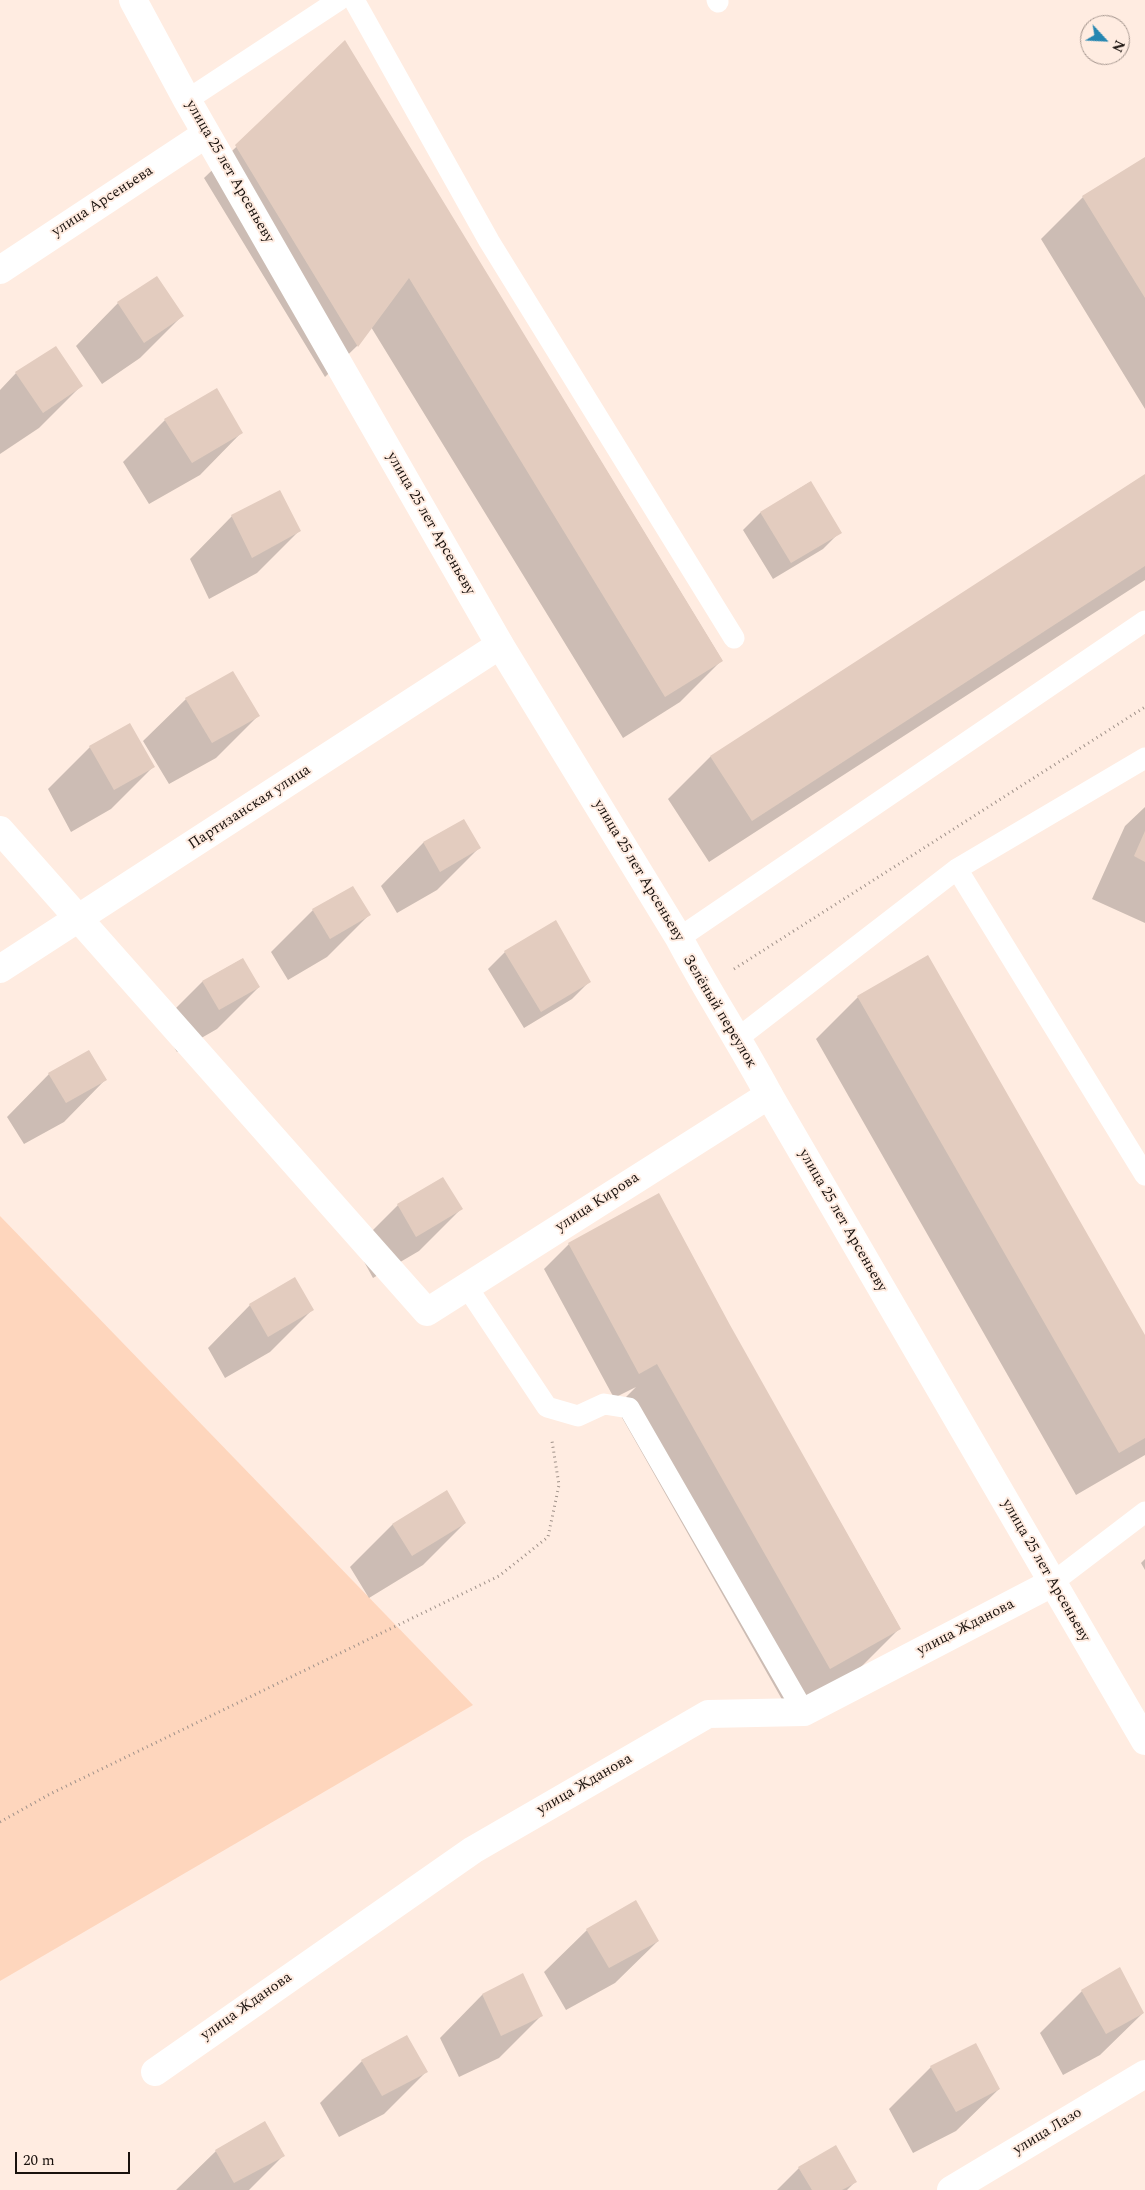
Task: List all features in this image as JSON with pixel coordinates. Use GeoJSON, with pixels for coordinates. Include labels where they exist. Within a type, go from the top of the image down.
{"type":"FeatureCollection","features":[{"type":"Feature","properties":{"kind":"street","name":"улица 25 лет Арсеньеву"},"geometry":{"type":"LineString","coordinates":[[133,0],[206,134],[500,645],[679,938],[705,987],[738,1038],[769,1095],[1145,1741]]}},
{"type":"Feature","properties":{"kind":"street","name":"улица Арсеньева"},"geometry":{"type":"LineString","coordinates":[[0,270],[206,134]]}},
{"type":"Feature","properties":{"kind":"street","name":"Партизанская улица"},"geometry":{"type":"LineString","coordinates":[[0,969],[79,920],[500,645]]}},
{"type":"Feature","properties":{"kind":"street","name":"Зелёный переулок"},"geometry":{"type":"LineString","coordinates":[[500,645],[769,1095]]}},
{"type":"Feature","properties":{"kind":"street"},"geometry":{"type":"LineString","coordinates":[[0,830],[79,920]]}},
{"type":"Feature","properties":{"kind":"street","name":"улица Кирова"},"geometry":{"type":"LineString","coordinates":[[79,920],[427,1312],[769,1095]]}},
{"type":"Feature","properties":{"kind":"street","name":"улица Жданова"},"geometry":{"type":"LineString","coordinates":[[155,2072],[473,1850],[708,1714],[804,1712],[1052,1583]]}},
{"type":"Feature","properties":{"kind":"street","name":"улица Лазо"},"geometry":{"type":"LineString","coordinates":[[950,2190],[1145,2074]]}},
{"type":"Feature","properties":{"kind":"lane"},"geometry":{"type":"LineString","coordinates":[[187,100],[339,0]]}},
{"type":"Feature","properties":{"kind":"lane"},"geometry":{"type":"LineString","coordinates":[[354,0],[489,241],[734,638]]}},
{"type":"Feature","properties":{"kind":"lane"},"geometry":{"type":"LineString","coordinates":[[679,938],[1145,621]]}},
{"type":"Feature","properties":{"kind":"lane"},"geometry":{"type":"LineString","coordinates":[[738,1038],[957,869],[1145,758]]}},
{"type":"Feature","properties":{"kind":"lane"},"geometry":{"type":"LineString","coordinates":[[957,869],[1145,1175]]}},
{"type":"Feature","properties":{"kind":"lane"},"geometry":{"type":"LineString","coordinates":[[467,1287],[547,1407],[578,1416],[604,1404],[630,1408],[804,1712]]}},
{"type":"Feature","properties":{"kind":"lane"},"geometry":{"type":"LineString","coordinates":[[1052,1583],[1145,1512]]}},
{"type":"Feature","properties":{"kind":"path"},"geometry":{"type":"LineString","coordinates":[[705,987],[1145,707]]}},
{"type":"Feature","properties":{"kind":"path"},"geometry":{"type":"LineString","coordinates":[[0,1822],[50,1794],[499,1576],[548,1537],[559,1485],[547,1407]]}},
{"type":"Feature","properties":{"kind":"shaded area"},"geometry":{"type":"Polygon","coordinates":[[[0,1216],[473,1705],[0,1981],[0,1216]]]}},
{"type":"Feature","properties":{"kind":"building"},"geometry":{"type":"Polygon","coordinates":[[[345,40],[723,661],[665,697],[409,278],[358,347],[235,145],[345,40]]]}},
{"type":"Feature","properties":{"kind":"building"},"geometry":{"type":"Polygon","coordinates":[[[1145,157],[1145,298],[1082,196],[1145,157]]]}},
{"type":"Feature","properties":{"kind":"building"},"geometry":{"type":"Polygon","coordinates":[[[157,276],[184,316],[144,343],[117,302],[157,276]]]}},
{"type":"Feature","properties":{"kind":"building"},"geometry":{"type":"Polygon","coordinates":[[[56,346],[83,386],[43,413],[15,372],[56,346]]]}},
{"type":"Feature","properties":{"kind":"building"},"geometry":{"type":"Polygon","coordinates":[[[217,388],[243,433],[192,463],[164,419],[217,388]]]}},
{"type":"Feature","properties":{"kind":"building"},"geometry":{"type":"Polygon","coordinates":[[[1145,474],[1145,566],[752,821],[710,756],[1145,474]]]}},
{"type":"Feature","properties":{"kind":"building"},"geometry":{"type":"Polygon","coordinates":[[[811,481],[842,533],[791,563],[760,512],[811,481]]]}},
{"type":"Feature","properties":{"kind":"building"},"geometry":{"type":"Polygon","coordinates":[[[280,490],[301,531],[252,558],[231,515],[280,490]]]}},
{"type":"Feature","properties":{"kind":"building"},"geometry":{"type":"Polygon","coordinates":[[[233,671],[260,716],[212,743],[185,698],[233,671]]]}},
{"type":"Feature","properties":{"kind":"building"},"geometry":{"type":"Polygon","coordinates":[[[130,723],[155,767],[114,790],[89,746],[130,723]]]}},
{"type":"Feature","properties":{"kind":"building"},"geometry":{"type":"Polygon","coordinates":[[[464,819],[481,848],[440,872],[423,842],[464,819]]]}},
{"type":"Feature","properties":{"kind":"building"},"geometry":{"type":"Polygon","coordinates":[[[1145,831],[1145,862],[1134,856],[1145,831]]]}},
{"type":"Feature","properties":{"kind":"building"},"geometry":{"type":"Polygon","coordinates":[[[353,886],[371,915],[330,939],[312,909],[353,886]]]}},
{"type":"Feature","properties":{"kind":"building"},"geometry":{"type":"Polygon","coordinates":[[[556,920],[591,982],[541,1012],[504,951],[556,920]]]}},
{"type":"Feature","properties":{"kind":"building"},"geometry":{"type":"Polygon","coordinates":[[[928,955],[1145,1335],[1145,1438],[1119,1453],[857,996],[928,955]]]}},
{"type":"Feature","properties":{"kind":"building"},"geometry":{"type":"Polygon","coordinates":[[[243,958],[260,987],[219,1010],[202,981],[243,958]]]}},
{"type":"Feature","properties":{"kind":"building"},"geometry":{"type":"Polygon","coordinates":[[[89,1050],[107,1080],[66,1103],[48,1073],[89,1050]]]}},
{"type":"Feature","properties":{"kind":"building"},"geometry":{"type":"Polygon","coordinates":[[[443,1177],[463,1209],[416,1237],[397,1204],[443,1177]]]}},
{"type":"Feature","properties":{"kind":"building"},"geometry":{"type":"Polygon","coordinates":[[[659,1193],[730,1325],[901,1629],[830,1669],[657,1364],[639,1374],[568,1243],[659,1193]]]}},
{"type":"Feature","properties":{"kind":"building"},"geometry":{"type":"Polygon","coordinates":[[[295,1277],[314,1310],[268,1337],[249,1304],[295,1277]]]}},
{"type":"Feature","properties":{"kind":"building"},"geometry":{"type":"Polygon","coordinates":[[[447,1490],[466,1523],[412,1556],[392,1524],[447,1490]]]}},
{"type":"Feature","properties":{"kind":"building"},"geometry":{"type":"Polygon","coordinates":[[[636,1900],[659,1941],[609,1968],[586,1929],[636,1900]]]}},
{"type":"Feature","properties":{"kind":"building"},"geometry":{"type":"Polygon","coordinates":[[[1120,1967],[1144,2013],[1106,2034],[1081,1990],[1120,1967]]]}},
{"type":"Feature","properties":{"kind":"building"},"geometry":{"type":"Polygon","coordinates":[[[523,1973],[543,2016],[501,2036],[482,1994],[523,1973]]]}},
{"type":"Feature","properties":{"kind":"building"},"geometry":{"type":"Polygon","coordinates":[[[407,2035],[428,2072],[382,2096],[361,2060],[407,2035]]]}},
{"type":"Feature","properties":{"kind":"building"},"geometry":{"type":"Polygon","coordinates":[[[976,2043],[1000,2089],[956,2112],[930,2066],[976,2043]]]}},
{"type":"Feature","properties":{"kind":"building"},"geometry":{"type":"Polygon","coordinates":[[[265,2121],[285,2156],[234,2183],[215,2150],[265,2121]]]}},
{"type":"Feature","properties":{"kind":"building"},"geometry":{"type":"Polygon","coordinates":[[[836,2145],[857,2182],[842,2190],[812,2190],[798,2167],[836,2145]]]}}]}
